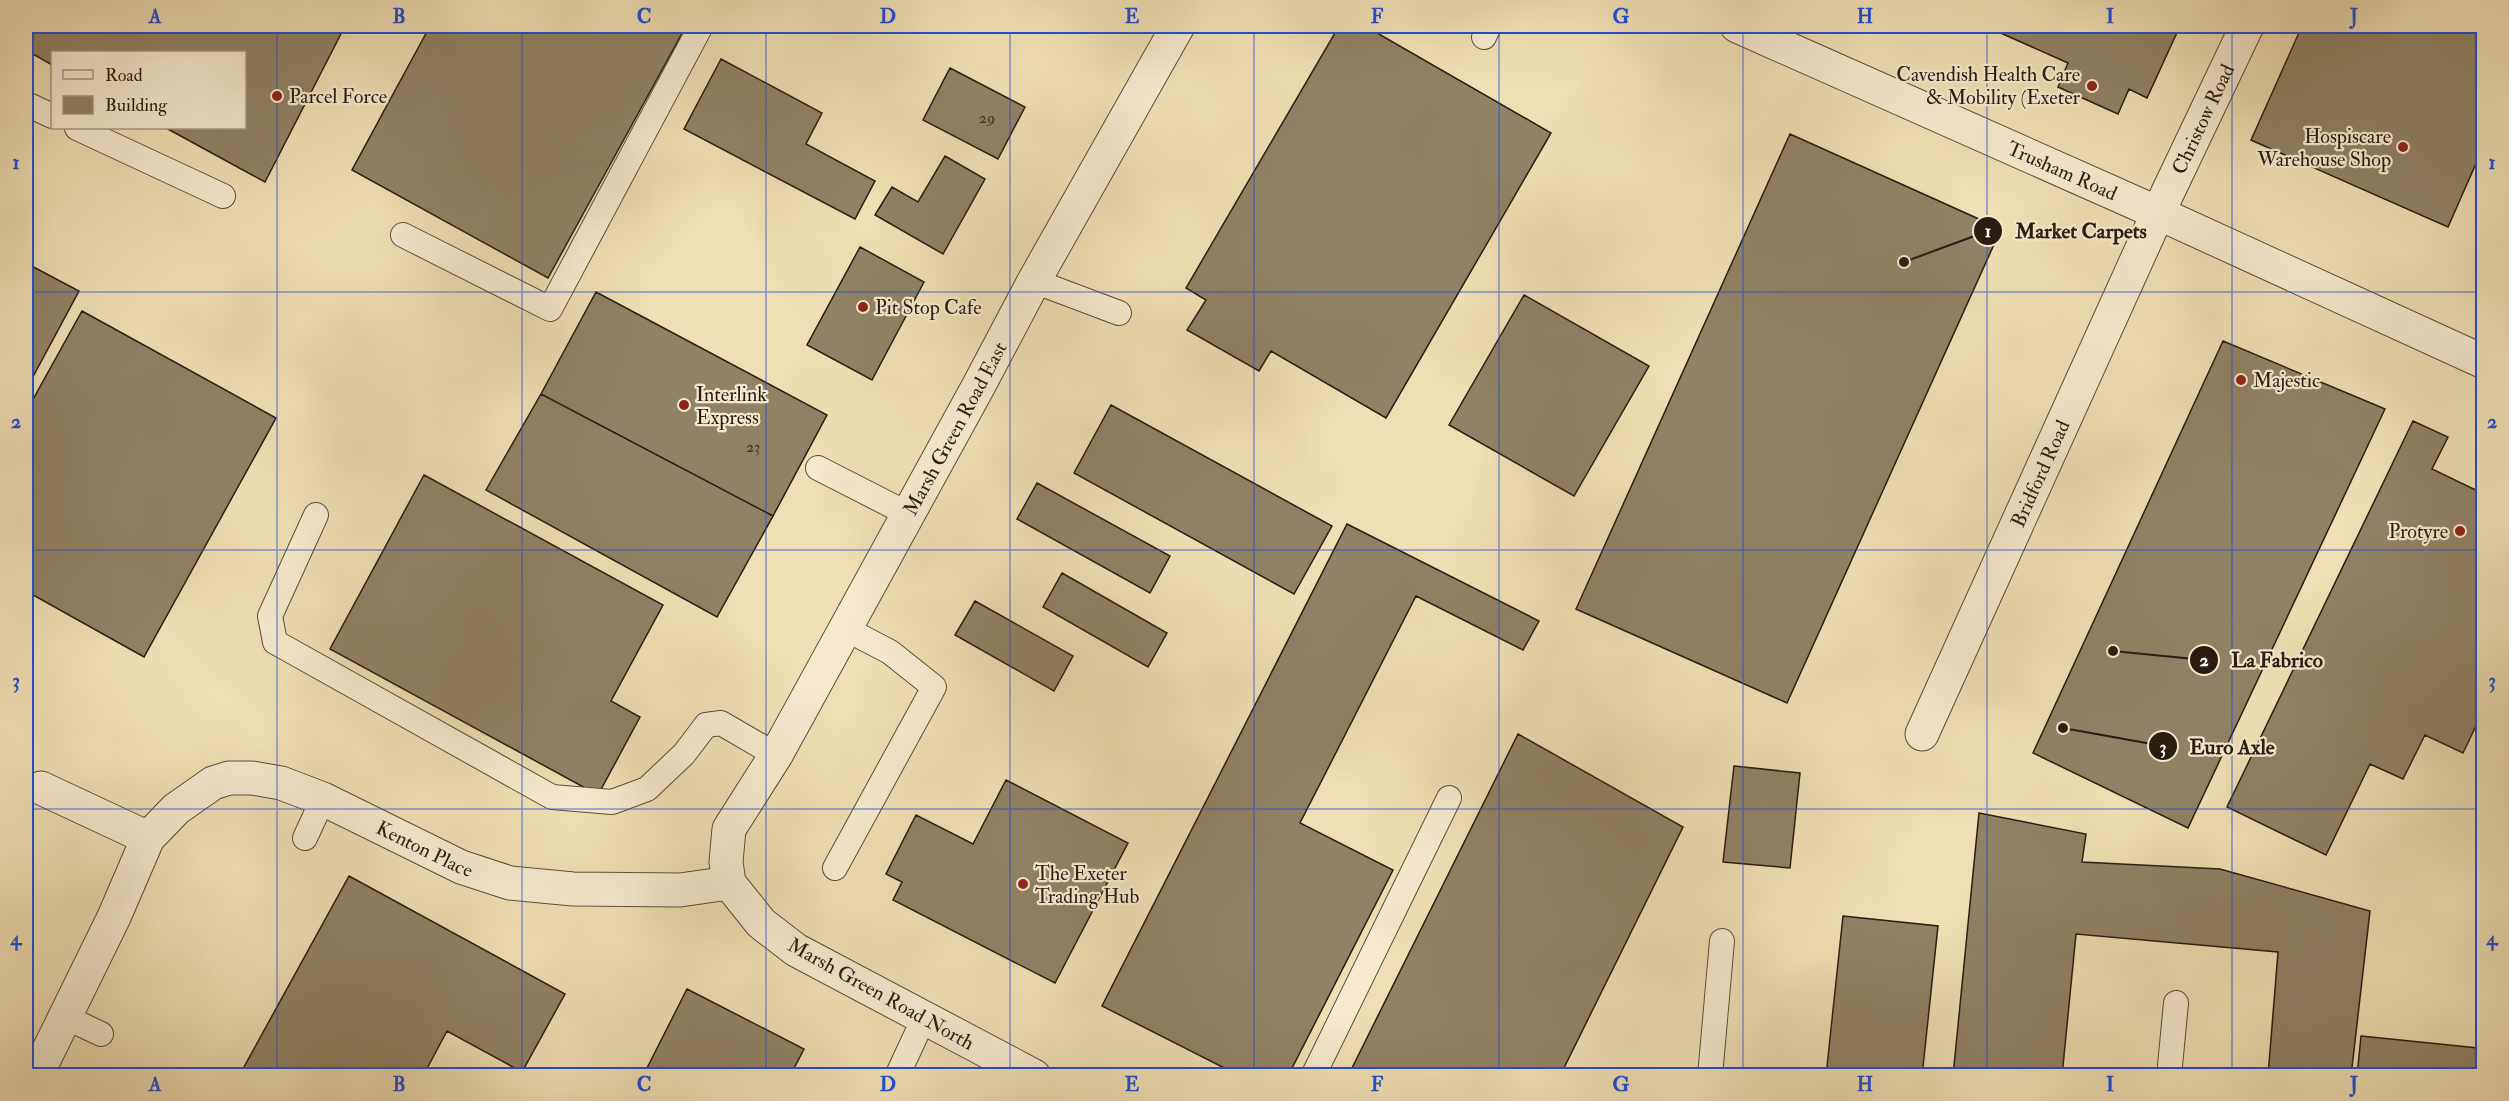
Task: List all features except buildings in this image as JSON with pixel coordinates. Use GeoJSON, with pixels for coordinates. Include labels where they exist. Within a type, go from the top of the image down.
{"type":"FeatureCollection","features":[{"type":"Feature","properties":{"kind":"street","name":"Marsh Green Road East"},"geometry":{"type":"LineString","coordinates":[[729,884],[726,862],[729,829],[776,755],[1034,281],[1178,26]]}},
{"type":"Feature","properties":{"kind":"street","name":"Christow Road"},"geometry":{"type":"LineString","coordinates":[[2158,213],[2247,26]]}},
{"type":"Feature","properties":{"kind":"street","name":"Trusham Road"},"geometry":{"type":"LineString","coordinates":[[1754,29],[2484,362]]}},
{"type":"Feature","properties":{"kind":"street","name":"Bridford Road"},"geometry":{"type":"LineString","coordinates":[[1922,734],[2158,213]]}},
{"type":"Feature","properties":{"kind":"street","name":"Kenton Place"},"geometry":{"type":"LineString","coordinates":[[36,1076],[114,917],[148,838],[176,809],[200,790],[229,778],[252,778],[281,783],[322,799],[452,862],[510,883],[573,889],[680,890],[729,884]]}},
{"type":"Feature","properties":{"kind":"street"},"geometry":{"type":"LineString","coordinates":[[40,788],[148,838]]}},
{"type":"Feature","properties":{"kind":"street","name":"Marsh Green Road North"},"geometry":{"type":"LineString","coordinates":[[729,884],[761,923],[796,950],[1034,1076]]}},
{"type":"Feature","properties":{"kind":"lane"},"geometry":{"type":"LineString","coordinates":[[403,235],[550,309],[701,26]]}},
{"type":"Feature","properties":{"kind":"lane"},"geometry":{"type":"LineString","coordinates":[[26,108],[31,106],[51,116]]}},
{"type":"Feature","properties":{"kind":"lane"},"geometry":{"type":"LineString","coordinates":[[79,129],[223,196]]}},
{"type":"Feature","properties":{"kind":"lane"},"geometry":{"type":"LineString","coordinates":[[1034,281],[1119,313]]}},
{"type":"Feature","properties":{"kind":"lane"},"geometry":{"type":"LineString","coordinates":[[818,468],[908,514]]}},
{"type":"Feature","properties":{"kind":"lane"},"geometry":{"type":"LineString","coordinates":[[316,514],[270,616],[275,642],[552,797],[612,802],[647,789],[684,754],[706,725],[721,723],[776,755]]}},
{"type":"Feature","properties":{"kind":"lane"},"geometry":{"type":"LineString","coordinates":[[835,868],[934,687],[890,652],[846,629]]}},
{"type":"Feature","properties":{"kind":"lane"},"geometry":{"type":"LineString","coordinates":[[1313,1076],[1449,798]]}},
{"type":"Feature","properties":{"kind":"lane"},"geometry":{"type":"LineString","coordinates":[[305,838],[322,799]]}},
{"type":"Feature","properties":{"kind":"lane"},"geometry":{"type":"LineString","coordinates":[[1710,1076],[1722,941]]}},
{"type":"Feature","properties":{"kind":"lane"},"geometry":{"type":"LineString","coordinates":[[2169,1076],[2176,1003]]}},
{"type":"Feature","properties":{"kind":"lane"},"geometry":{"type":"LineString","coordinates":[[65,1017],[101,1034]]}},
{"type":"Feature","properties":{"kind":"lane"},"geometry":{"type":"LineString","coordinates":[[897,1076],[924,1018]]}},
{"type":"Feature","properties":{"kind":"place","name":"Cavendish Health Care & Mobility (Exeter"},"geometry":{"type":"Point","coordinates":[2092,86]}},
{"type":"Feature","properties":{"kind":"place","name":"Parcel Force"},"geometry":{"type":"Point","coordinates":[277,96]}},
{"type":"Feature","properties":{"kind":"place","name":"Hospiscare Warehouse Shop"},"geometry":{"type":"Point","coordinates":[2403,147]}},
{"type":"Feature","properties":{"kind":"place","name":"Market Carpets"},"geometry":{"type":"Point","coordinates":[1904,262]}},
{"type":"Feature","properties":{"kind":"place","name":"Pit Stop Cafe"},"geometry":{"type":"Point","coordinates":[863,307]}},
{"type":"Feature","properties":{"kind":"place","name":"Majestic"},"geometry":{"type":"Point","coordinates":[2241,380]}},
{"type":"Feature","properties":{"kind":"place","name":"Interlink Express"},"geometry":{"type":"Point","coordinates":[684,405]}},
{"type":"Feature","properties":{"kind":"place","name":"Protyre"},"geometry":{"type":"Point","coordinates":[2460,531]}},
{"type":"Feature","properties":{"kind":"place","name":"La Fabrico"},"geometry":{"type":"Point","coordinates":[2113,651]}},
{"type":"Feature","properties":{"kind":"place","name":"Euro Axle"},"geometry":{"type":"Point","coordinates":[2063,728]}},
{"type":"Feature","properties":{"kind":"place","name":"The Exeter Trading Hub"},"geometry":{"type":"Point","coordinates":[1023,884]}}]}
